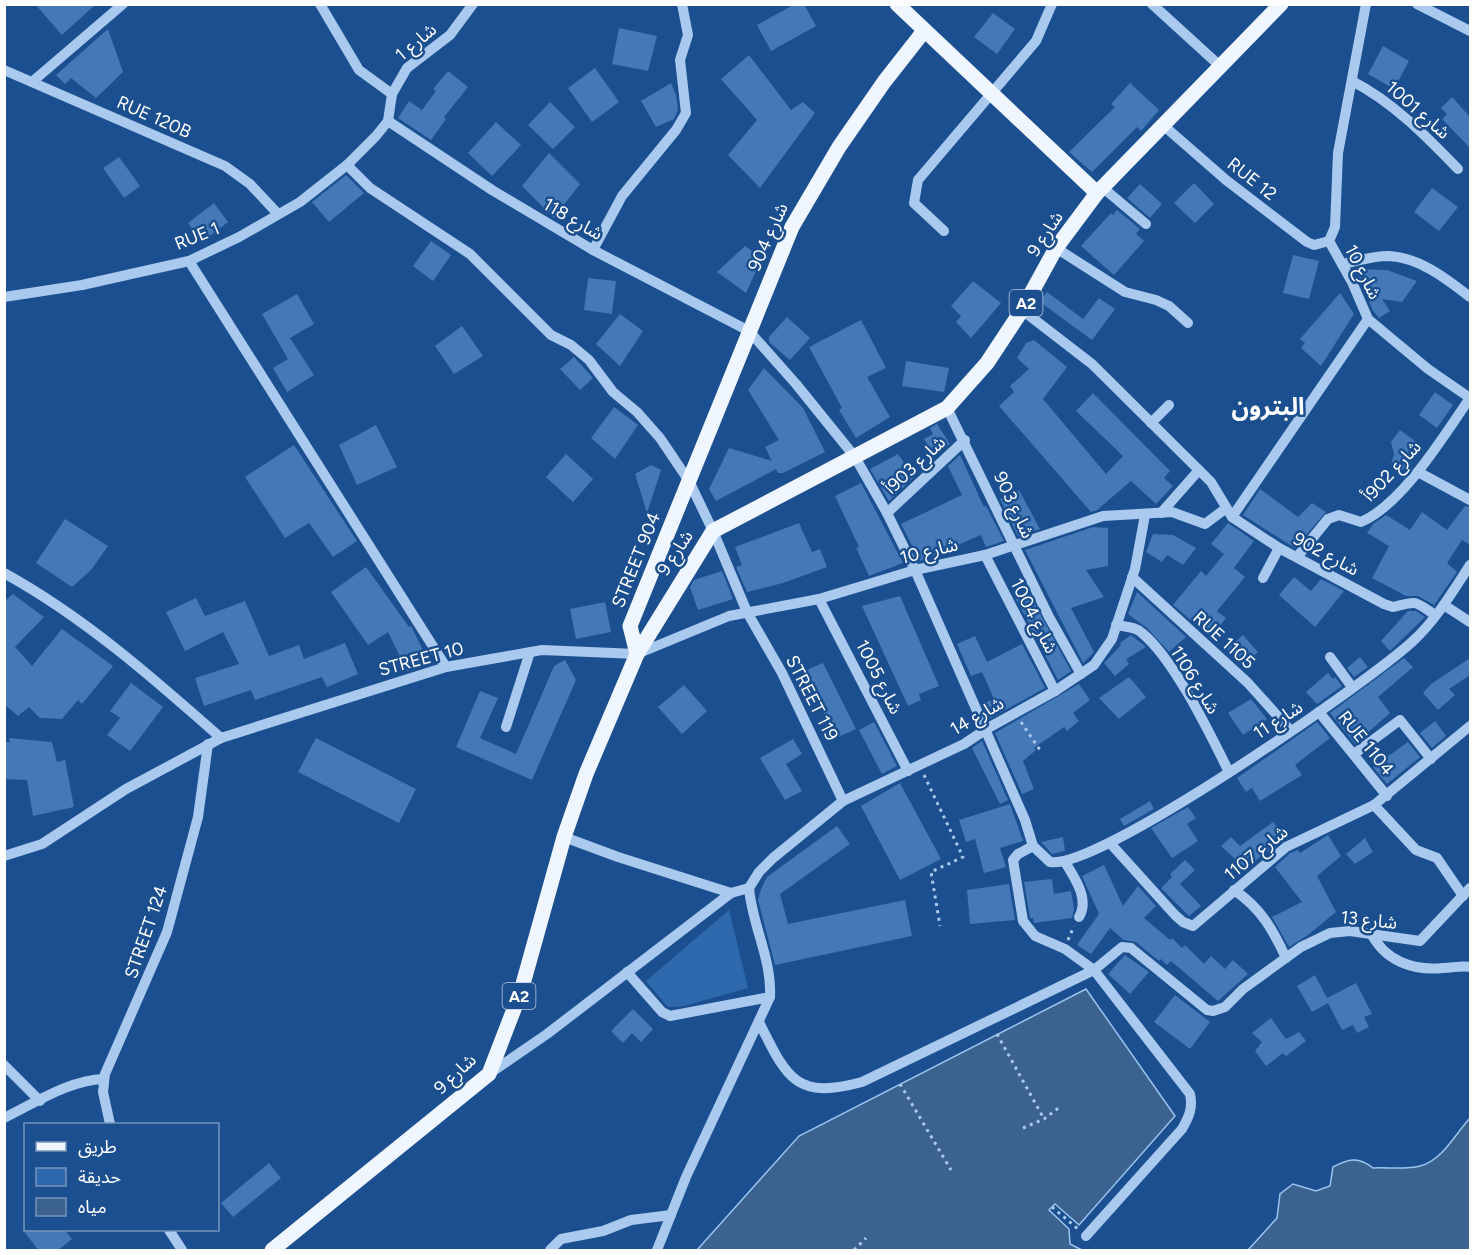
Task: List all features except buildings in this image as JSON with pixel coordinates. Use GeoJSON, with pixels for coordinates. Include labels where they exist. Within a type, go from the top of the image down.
{"type":"FeatureCollection","features":[{"type":"Feature","properties":{"kind":"main road"},"geometry":{"type":"LineString","coordinates":[[897,4],[992,96],[1100,190]]}},
{"type":"Feature","properties":{"kind":"main road","name":"شارع 9"},"geometry":{"type":"LineString","coordinates":[[272,1251],[489,1074],[521,990],[564,837],[586,774],[637,654],[714,531],[947,408],[987,363],[1022,310],[1056,248],[1100,190],[1281,4]]}},
{"type":"Feature","properties":{"kind":"main road","name":"شارع 904"},"geometry":{"type":"LineString","coordinates":[[689,482],[792,226],[817,180],[884,82],[924,31]]}},
{"type":"Feature","properties":{"kind":"main road","name":"STREET 904"},"geometry":{"type":"LineString","coordinates":[[637,654],[630,626],[689,482]]}},
{"type":"Feature","properties":{"kind":"street"},"geometry":{"type":"LineString","coordinates":[[32,82],[123,4]]}},
{"type":"Feature","properties":{"kind":"street"},"geometry":{"type":"LineString","coordinates":[[320,4],[359,70],[392,94]]}},
{"type":"Feature","properties":{"kind":"street","name":"شارع 1"},"geometry":{"type":"LineString","coordinates":[[388,121],[392,94],[407,68],[450,35],[474,4]]}},
{"type":"Feature","properties":{"kind":"street"},"geometry":{"type":"LineString","coordinates":[[593,250],[622,196],[676,130],[686,112],[680,60],[688,35],[682,4]]}},
{"type":"Feature","properties":{"kind":"street"},"geometry":{"type":"LineString","coordinates":[[944,231],[914,203],[918,180],[992,96],[1036,41],[1052,4]]}},
{"type":"Feature","properties":{"kind":"street"},"geometry":{"type":"LineString","coordinates":[[1152,4],[1220,66]]}},
{"type":"Feature","properties":{"kind":"street","name":"شارع 10"},"geometry":{"type":"LineString","coordinates":[[637,654],[729,615],[819,599],[915,570],[985,555],[1086,520],[1103,516],[1181,513],[1205,524],[1228,513],[1368,319],[1329,241],[1335,228],[1338,153],[1366,4]]}},
{"type":"Feature","properties":{"kind":"street"},"geometry":{"type":"LineString","coordinates":[[1417,4],[1470,31]]}},
{"type":"Feature","properties":{"kind":"street","name":"RUE 120B"},"geometry":{"type":"LineString","coordinates":[[5,70],[225,166],[250,184],[278,214]]}},
{"type":"Feature","properties":{"kind":"street","name":"شارع 1001"},"geometry":{"type":"LineString","coordinates":[[1352,81],[1371,91],[1404,117],[1458,169]]}},
{"type":"Feature","properties":{"kind":"street"},"geometry":{"type":"LineString","coordinates":[[347,165],[388,121]]}},
{"type":"Feature","properties":{"kind":"street","name":"شارع 118"},"geometry":{"type":"LineString","coordinates":[[388,121],[492,190],[593,250],[749,331]]}},
{"type":"Feature","properties":{"kind":"street","name":"RUE 12"},"geometry":{"type":"LineString","coordinates":[[1163,125],[1226,180],[1307,242],[1314,245],[1329,241]]}},
{"type":"Feature","properties":{"kind":"street","name":"RUE 1"},"geometry":{"type":"LineString","coordinates":[[4,297],[82,285],[189,261],[300,202],[347,165]]}},
{"type":"Feature","properties":{"kind":"street","name":"STREET 119"},"geometry":{"type":"LineString","coordinates":[[347,165],[370,188],[470,254],[551,335],[571,345],[589,360],[613,392],[637,412],[660,438],[689,482],[714,531],[747,612],[792,693],[843,801]]}},
{"type":"Feature","properties":{"kind":"street"},"geometry":{"type":"LineString","coordinates":[[1100,190],[1146,224]]}},
{"type":"Feature","properties":{"kind":"street"},"geometry":{"type":"LineString","coordinates":[[1056,248],[1125,292],[1169,306],[1188,323]]}},
{"type":"Feature","properties":{"kind":"street"},"geometry":{"type":"LineString","coordinates":[[1342,264],[1386,256],[1397,257],[1434,271],[1470,297]]}},
{"type":"Feature","properties":{"kind":"street"},"geometry":{"type":"LineString","coordinates":[[189,261],[446,667]]}},
{"type":"Feature","properties":{"kind":"street"},"geometry":{"type":"LineString","coordinates":[[1022,310],[1092,364],[1211,482],[1228,513]]}},
{"type":"Feature","properties":{"kind":"street"},"geometry":{"type":"LineString","coordinates":[[1368,319],[1428,369],[1470,398]]}},
{"type":"Feature","properties":{"kind":"street"},"geometry":{"type":"LineString","coordinates":[[749,331],[796,384],[855,457],[887,513],[915,570],[1025,820],[1033,846],[1050,862],[1068,862],[1082,898],[1083,911],[1079,917]]}},
{"type":"Feature","properties":{"kind":"street","name":"شارع 902أ"},"geometry":{"type":"LineString","coordinates":[[1297,557],[1328,519],[1340,515],[1357,522],[1365,520],[1379,510],[1418,472],[1470,398]]}},
{"type":"Feature","properties":{"kind":"street"},"geometry":{"type":"LineString","coordinates":[[1151,423],[1169,405]]}},
{"type":"Feature","properties":{"kind":"street","name":"شارع 903"},"geometry":{"type":"LineString","coordinates":[[947,408],[965,440],[1049,616],[1081,674]]}},
{"type":"Feature","properties":{"kind":"street","name":"شارع 903أ"},"geometry":{"type":"LineString","coordinates":[[887,513],[965,440]]}},
{"type":"Feature","properties":{"kind":"street"},"geometry":{"type":"LineString","coordinates":[[1161,513],[1199,470]]}},
{"type":"Feature","properties":{"kind":"street"},"geometry":{"type":"LineString","coordinates":[[1418,472],[1470,500]]}},
{"type":"Feature","properties":{"kind":"street","name":"شارع 902"},"geometry":{"type":"LineString","coordinates":[[1228,513],[1280,548],[1384,604],[1393,607],[1408,601],[1418,603],[1435,615]]}},
{"type":"Feature","properties":{"kind":"street","name":"شارع 14"},"geometry":{"type":"LineString","coordinates":[[750,888],[759,872],[773,858],[843,801],[964,744],[984,730],[1055,691],[1101,658],[1112,639],[1132,577],[1145,515]]}},
{"type":"Feature","properties":{"kind":"street"},"geometry":{"type":"LineString","coordinates":[[1263,578],[1280,548]]}},
{"type":"Feature","properties":{"kind":"street","name":"شارع 1004"},"geometry":{"type":"LineString","coordinates":[[985,555],[1055,691]]}},
{"type":"Feature","properties":{"kind":"street","name":"شارع 11"},"geometry":{"type":"LineString","coordinates":[[1068,862],[1110,843],[1230,772],[1319,712],[1414,640],[1444,605],[1470,565]]}},
{"type":"Feature","properties":{"kind":"street"},"geometry":{"type":"LineString","coordinates":[[4,573],[85,626],[149,674],[221,738]]}},
{"type":"Feature","properties":{"kind":"street","name":"RUE 1105"},"geometry":{"type":"LineString","coordinates":[[1132,577],[1248,683],[1290,730]]}},
{"type":"Feature","properties":{"kind":"street","name":"شارع 1005"},"geometry":{"type":"LineString","coordinates":[[819,599],[908,771]]}},
{"type":"Feature","properties":{"kind":"street"},"geometry":{"type":"LineString","coordinates":[[1444,605],[1470,622]]}},
{"type":"Feature","properties":{"kind":"street","name":"شارع 1106"},"geometry":{"type":"LineString","coordinates":[[1116,625],[1136,628],[1161,655],[1230,772]]}},
{"type":"Feature","properties":{"kind":"street","name":"STREET 10"},"geometry":{"type":"LineString","coordinates":[[4,856],[42,844],[126,789],[221,738],[446,667],[542,650],[637,654]]}},
{"type":"Feature","properties":{"kind":"street"},"geometry":{"type":"LineString","coordinates":[[506,726],[530,652]]}},
{"type":"Feature","properties":{"kind":"street"},"geometry":{"type":"LineString","coordinates":[[1330,657],[1352,687]]}},
{"type":"Feature","properties":{"kind":"street","name":"RUE 1104"},"geometry":{"type":"LineString","coordinates":[[1319,712],[1387,796]]}},
{"type":"Feature","properties":{"kind":"street"},"geometry":{"type":"LineString","coordinates":[[1354,754],[1400,720],[1431,759]]}},
{"type":"Feature","properties":{"kind":"street","name":"شارع 1107"},"geometry":{"type":"LineString","coordinates":[[1110,843],[1166,906],[1187,924],[1193,926],[1286,846],[1374,805],[1470,726]]}},
{"type":"Feature","properties":{"kind":"street","name":"STREET 124"},"geometry":{"type":"LineString","coordinates":[[109,1123],[104,1105],[104,1079],[167,932],[198,817],[208,744]]}},
{"type":"Feature","properties":{"kind":"street"},"geometry":{"type":"LineString","coordinates":[[1374,805],[1416,850],[1437,858],[1467,892]]}},
{"type":"Feature","properties":{"kind":"street"},"geometry":{"type":"LineString","coordinates":[[564,837],[628,861],[731,893]]}},
{"type":"Feature","properties":{"kind":"street"},"geometry":{"type":"LineString","coordinates":[[1033,846],[1017,854],[1013,860],[1023,921],[1035,936],[1065,949],[1094,970],[1190,1094],[1192,1104],[1189,1118],[1182,1129],[1086,1236]]}},
{"type":"Feature","properties":{"kind":"street"},"geometry":{"type":"LineString","coordinates":[[489,1074],[547,1034],[731,893],[750,888],[753,918],[771,983],[770,997],[729,1083],[657,1251]]}},
{"type":"Feature","properties":{"kind":"street"},"geometry":{"type":"LineString","coordinates":[[1234,890],[1251,902],[1267,920],[1286,958]]}},
{"type":"Feature","properties":{"kind":"street","name":"شارع 13"},"geometry":{"type":"LineString","coordinates":[[1094,970],[1104,959],[1127,946],[1207,1010],[1213,1011],[1225,1007],[1243,989],[1286,958],[1330,933],[1371,933],[1420,941],[1467,892]]}},
{"type":"Feature","properties":{"kind":"street"},"geometry":{"type":"LineString","coordinates":[[1371,933],[1377,946],[1393,959],[1423,970],[1470,967]]}},
{"type":"Feature","properties":{"kind":"street"},"geometry":{"type":"LineString","coordinates":[[759,1022],[775,1054],[792,1077],[812,1089],[836,1089],[862,1082],[1094,970]]}},
{"type":"Feature","properties":{"kind":"street"},"geometry":{"type":"LineString","coordinates":[[627,972],[662,1012],[670,1016],[770,997]]}},
{"type":"Feature","properties":{"kind":"street"},"geometry":{"type":"LineString","coordinates":[[4,1065],[40,1101]]}},
{"type":"Feature","properties":{"kind":"street"},"geometry":{"type":"LineString","coordinates":[[4,1118],[58,1091],[93,1079],[104,1079]]}},
{"type":"Feature","properties":{"kind":"street"},"geometry":{"type":"LineString","coordinates":[[550,1251],[561,1239],[603,1231],[631,1220],[671,1215]]}},
{"type":"Feature","properties":{"kind":"street"},"geometry":{"type":"LineString","coordinates":[[170,1231],[182,1251]]}},
{"type":"Feature","properties":{"kind":"path"},"geometry":{"type":"LineString","coordinates":[[1016,713],[1040,750]]}},
{"type":"Feature","properties":{"kind":"path"},"geometry":{"type":"LineString","coordinates":[[919,765],[963,857],[931,872],[940,926]]}},
{"type":"Feature","properties":{"kind":"path"},"geometry":{"type":"LineString","coordinates":[[1065,949],[1079,917]]}},
{"type":"Feature","properties":{"kind":"path"},"geometry":{"type":"LineString","coordinates":[[997,1034],[1044,1119]]}},
{"type":"Feature","properties":{"kind":"path"},"geometry":{"type":"LineString","coordinates":[[900,1084],[951,1170]]}},
{"type":"Feature","properties":{"kind":"path"},"geometry":{"type":"LineString","coordinates":[[1023,1128],[1044,1119],[1061,1106]]}},
{"type":"Feature","properties":{"kind":"path"},"geometry":{"type":"LineString","coordinates":[[1052,1207],[1086,1236]]}},
{"type":"Feature","properties":{"kind":"path"},"geometry":{"type":"LineString","coordinates":[[854,1251],[866,1238]]}},
{"type":"Feature","properties":{"kind":"green space"},"geometry":{"type":"Polygon","coordinates":[[[729,910],[748,988],[684,1006],[668,1007],[646,981],[729,910]]]}},
{"type":"Feature","properties":{"kind":"water"},"geometry":{"type":"Polygon","coordinates":[[[1086,989],[1175,1116],[1079,1225],[1055,1204],[1049,1210],[1069,1229],[1070,1244],[1082,1250],[697,1250],[799,1136],[1086,989]]]}},
{"type":"Feature","properties":{"kind":"water"},"geometry":{"type":"Polygon","coordinates":[[[1470,1118],[1470,1250],[1248,1250],[1277,1218],[1280,1194],[1293,1184],[1316,1191],[1330,1186],[1333,1167],[1353,1160],[1368,1164],[1373,1168],[1420,1166],[1442,1153],[1470,1118]]]}},
{"type":"Feature","properties":{"kind":"district","name":"البترون"},"geometry":{"type":"Point","coordinates":[1268,406]}}]}
